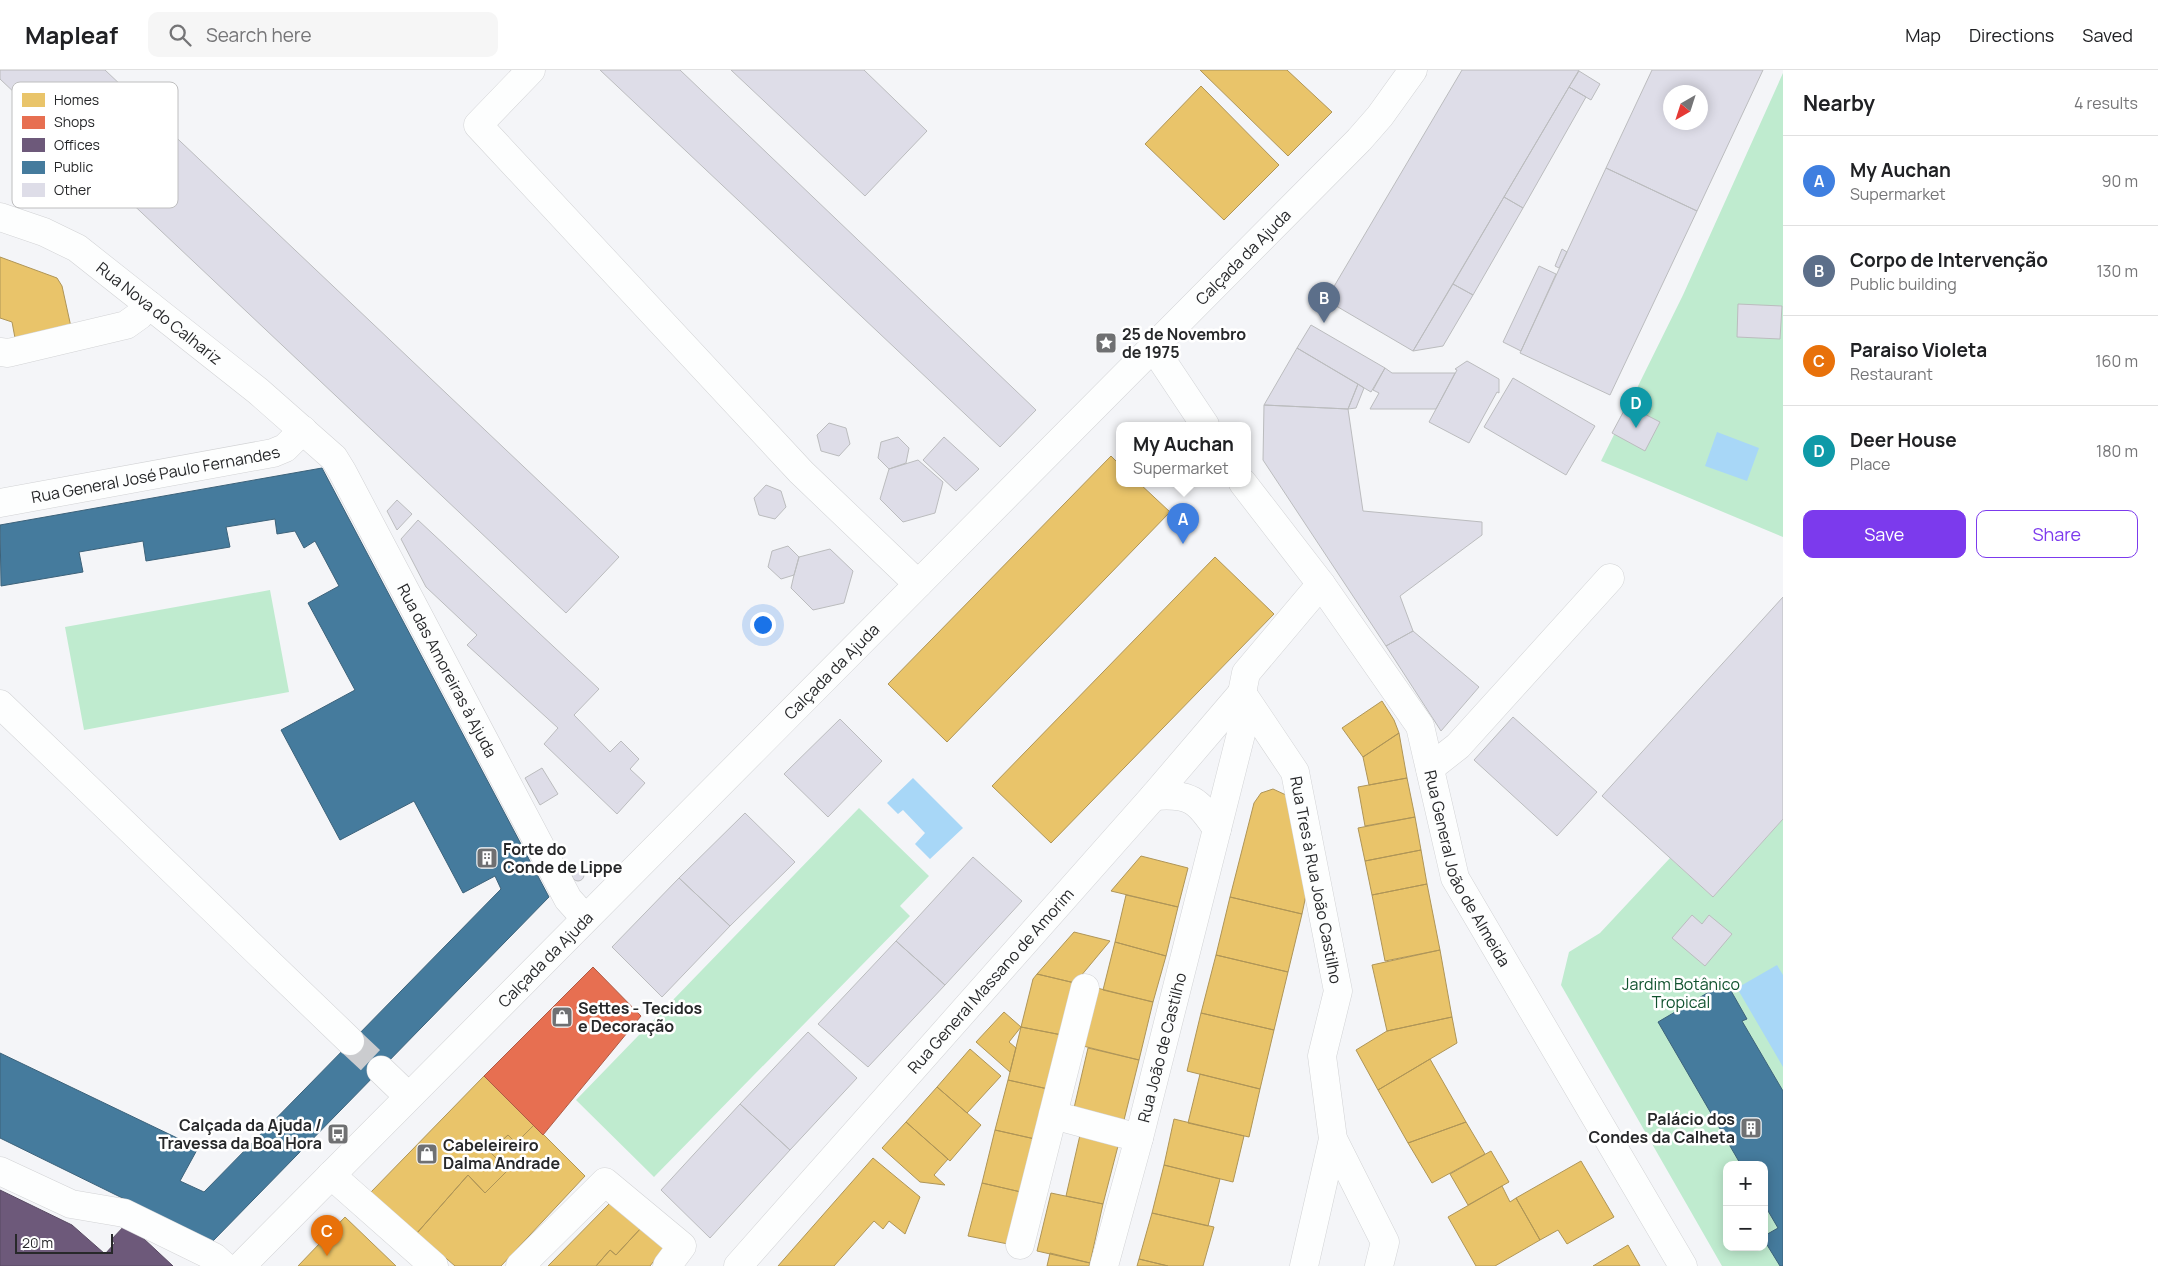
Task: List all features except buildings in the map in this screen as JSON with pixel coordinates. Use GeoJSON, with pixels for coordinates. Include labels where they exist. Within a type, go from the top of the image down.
{"type":"FeatureCollection","features":[{"type":"Feature","properties":{"kind":"street"},"geometry":{"type":"LineString","coordinates":[[532,70],[478,125],[801,472],[918,584]]}},
{"type":"Feature","properties":{"kind":"street","name":"Calçada da Ajuda"},"geometry":{"type":"LineString","coordinates":[[240,1266],[1359,140],[1390,103],[1413,70]]}},
{"type":"Feature","properties":{"kind":"street","name":"Rua Nova do Calhariz"},"geometry":{"type":"LineString","coordinates":[[0,217],[44,232],[77,248],[258,391],[303,430]]}},
{"type":"Feature","properties":{"kind":"street"},"geometry":{"type":"LineString","coordinates":[[0,352],[8,353],[126,325],[140,315],[149,305]]}},
{"type":"Feature","properties":{"kind":"street"},"geometry":{"type":"LineString","coordinates":[[1153,347],[1203,422]]}},
{"type":"Feature","properties":{"kind":"street","name":"Rua General José Paulo Fernandes"},"geometry":{"type":"LineString","coordinates":[[0,503],[273,453],[285,448],[303,430]]}},
{"type":"Feature","properties":{"kind":"street","name":"Rua das Amoreiras à Ajuda"},"geometry":{"type":"LineString","coordinates":[[303,430],[334,458],[342,471],[568,899],[585,918]]}},
{"type":"Feature","properties":{"kind":"street","name":"Rua General João de Almeida"},"geometry":{"type":"LineString","coordinates":[[1246,487],[1321,584],[1420,726],[1456,878],[1683,1266]]}},
{"type":"Feature","properties":{"kind":"street"},"geometry":{"type":"LineString","coordinates":[[1430,768],[1458,746],[1610,578]]}},
{"type":"Feature","properties":{"kind":"street","name":"Rua João de Castilho"},"geometry":{"type":"LineString","coordinates":[[1104,1266],[1139,1138],[1243,726],[1242,693],[1246,673],[1321,584]]}},
{"type":"Feature","properties":{"kind":"street","name":"Rua General Massano de Amorim"},"geometry":{"type":"LineString","coordinates":[[738,1266],[1154,796],[1242,693]]}},
{"type":"Feature","properties":{"kind":"street","name":"Rua Tres à Rua João Castilho"},"geometry":{"type":"LineString","coordinates":[[1242,693],[1295,772],[1338,991],[1322,1056],[1333,1140],[1385,1242],[1379,1266]]}},
{"type":"Feature","properties":{"kind":"street"},"geometry":{"type":"LineString","coordinates":[[0,704],[350,1041]]}},
{"type":"Feature","properties":{"kind":"street"},"geometry":{"type":"LineString","coordinates":[[1154,796],[1177,794],[1190,799],[1203,808],[1217,829]]}},
{"type":"Feature","properties":{"kind":"street"},"geometry":{"type":"LineString","coordinates":[[1020,1245],[1085,988]]}},
{"type":"Feature","properties":{"kind":"street"},"geometry":{"type":"LineString","coordinates":[[381,1070],[408,1096]]}},
{"type":"Feature","properties":{"kind":"street"},"geometry":{"type":"LineString","coordinates":[[1053,1116],[1139,1138]]}},
{"type":"Feature","properties":{"kind":"street","name":"Rua Tres à Rua João Castilho"},"geometry":{"type":"LineString","coordinates":[[1304,1266],[1333,1140]]}},
{"type":"Feature","properties":{"kind":"street"},"geometry":{"type":"LineString","coordinates":[[0,1171],[71,1204],[124,1213],[214,1256],[224,1266]]}},
{"type":"Feature","properties":{"kind":"street"},"geometry":{"type":"LineString","coordinates":[[331,1175],[434,1266]]}},
{"type":"Feature","properties":{"kind":"street"},"geometry":{"type":"LineString","coordinates":[[520,1266],[605,1182],[675,1256]]}},
{"type":"Feature","properties":{"kind":"green space"},"geometry":{"type":"Polygon","coordinates":[[[1783,73],[1783,537],[1601,461],[1683,295],[1783,73]]]}},
{"type":"Feature","properties":{"kind":"green space"},"geometry":{"type":"Polygon","coordinates":[[[270,590],[289,692],[84,730],[65,627],[270,590]]]}},
{"type":"Feature","properties":{"kind":"green space"},"geometry":{"type":"Polygon","coordinates":[[[859,808],[929,876],[900,906],[910,916],[654,1177],[576,1100],[859,808]]]}},
{"type":"Feature","properties":{"kind":"green space","name":"Jardim Botânico Tropical"},"geometry":{"type":"Polygon","coordinates":[[[1783,819],[1783,1266],[1722,1266],[1561,985],[1569,952],[1600,933],[1670,858],[1713,897],[1783,819]]]}},
{"type":"Feature","properties":{"kind":"water"},"geometry":{"type":"Polygon","coordinates":[[[1717,432],[1759,448],[1747,481],[1705,466],[1717,432]]]}},
{"type":"Feature","properties":{"kind":"water"},"geometry":{"type":"Polygon","coordinates":[[[913,778],[963,828],[930,859],[915,844],[925,833],[903,810],[898,814],[887,803],[913,778]]]}},
{"type":"Feature","properties":{"kind":"water"},"geometry":{"type":"Polygon","coordinates":[[[1777,965],[1783,975],[1783,1067],[1737,988],[1777,965]]]}},
{"type":"Feature","properties":{"kind":"tunnel"},"geometry":{"type":"LineString","coordinates":[[350,1041],[381,1070]]}},
{"type":"Feature","properties":{"kind":"place","name":"Corpo de Intervenção"},"geometry":{"type":"Point","coordinates":[1324,323]}},
{"type":"Feature","properties":{"kind":"place","name":"25 de Novembro de 1975"},"geometry":{"type":"Point","coordinates":[1106,343]}},
{"type":"Feature","properties":{"kind":"place","name":"Deer House"},"geometry":{"type":"Point","coordinates":[1636,428]}},
{"type":"Feature","properties":{"kind":"place","name":"My Auchan"},"geometry":{"type":"Point","coordinates":[1183,544]}},
{"type":"Feature","properties":{"kind":"place","name":"Forte do Conde de Lippe"},"geometry":{"type":"Point","coordinates":[487,858]}},
{"type":"Feature","properties":{"kind":"place","name":"Settes - Tecidos e Decoração"},"geometry":{"type":"Point","coordinates":[562,1017]}},
{"type":"Feature","properties":{"kind":"place","name":"Palácio dos Condes da Calheta"},"geometry":{"type":"Point","coordinates":[1751,1128]}},
{"type":"Feature","properties":{"kind":"place","name":"Calçada da Ajuda / Travessa da Boa Hora"},"geometry":{"type":"Point","coordinates":[338,1134]}},
{"type":"Feature","properties":{"kind":"place","name":"Cabeleireiro Dalma Andrade"},"geometry":{"type":"Point","coordinates":[427,1154]}},
{"type":"Feature","properties":{"kind":"place","name":"Paraiso Violeta"},"geometry":{"type":"Point","coordinates":[327,1256]}}]}
